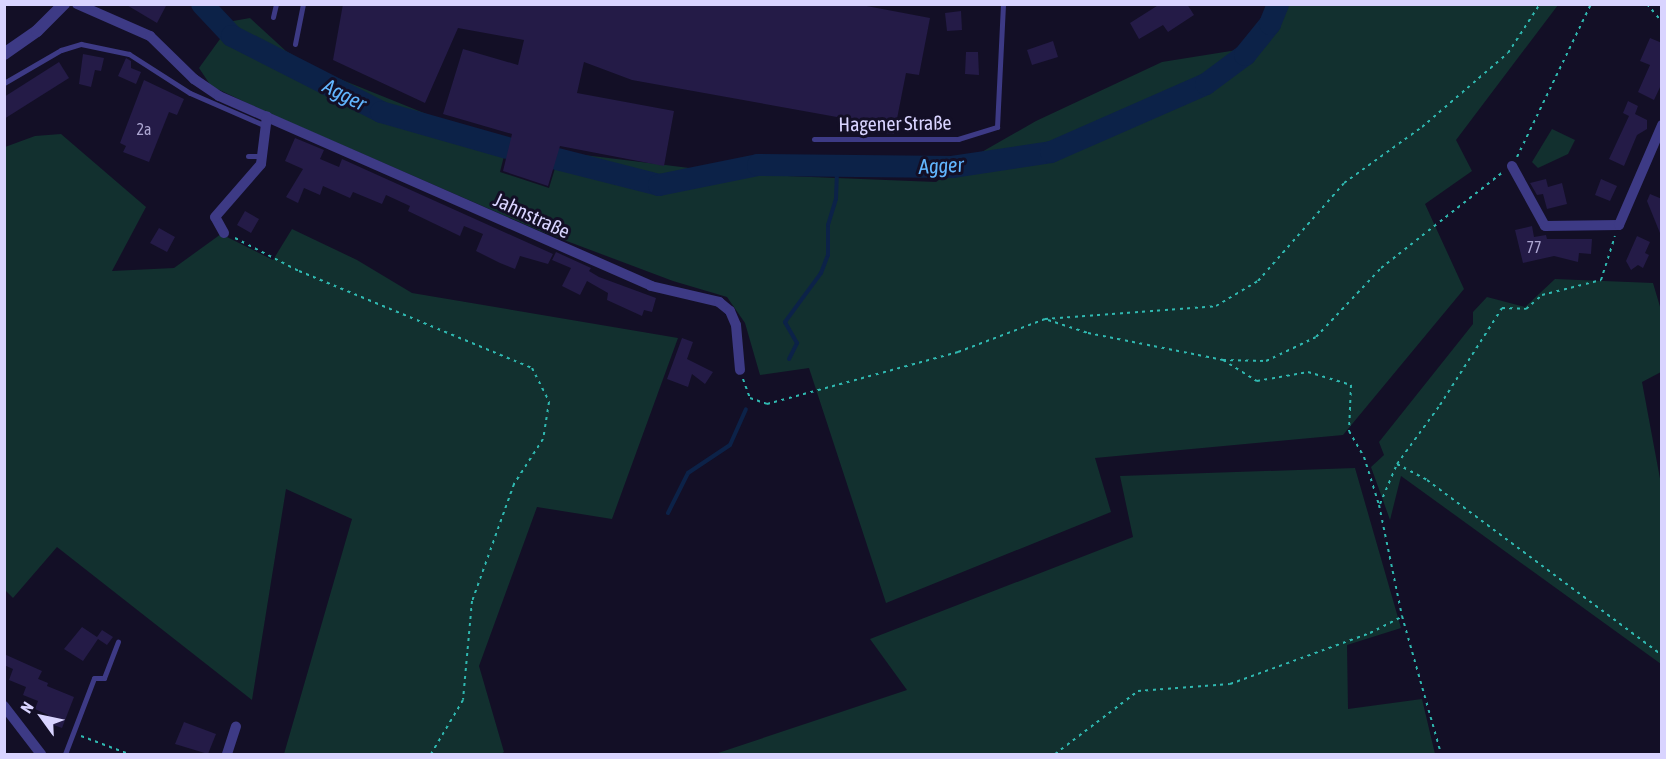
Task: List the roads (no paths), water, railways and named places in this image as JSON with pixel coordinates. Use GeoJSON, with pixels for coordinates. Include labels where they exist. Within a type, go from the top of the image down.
{"type":"FeatureCollection","features":[{"type":"Feature","properties":{"kind":"street"},"geometry":{"type":"LineString","coordinates":[[4,54],[37,31],[64,4]]}},
{"type":"Feature","properties":{"kind":"street","name":"Jahnstraße"},"geometry":{"type":"LineString","coordinates":[[77,4],[150,36],[194,78],[219,96],[266,121],[651,286],[719,302],[730,311],[736,325],[740,370]]}},
{"type":"Feature","properties":{"kind":"street"},"geometry":{"type":"LineString","coordinates":[[224,233],[215,216],[254,176],[264,156],[266,121]]}},
{"type":"Feature","properties":{"kind":"street"},"geometry":{"type":"LineString","coordinates":[[1512,166],[1545,226],[1619,225],[1662,125]]}},
{"type":"Feature","properties":{"kind":"street"},"geometry":{"type":"LineString","coordinates":[[4,706],[41,754]]}},
{"type":"Feature","properties":{"kind":"street"},"geometry":{"type":"LineString","coordinates":[[227,754],[236,726]]}},
{"type":"Feature","properties":{"kind":"lane"},"geometry":{"type":"LineString","coordinates":[[273,17],[276,4]]}},
{"type":"Feature","properties":{"kind":"lane"},"geometry":{"type":"LineString","coordinates":[[295,44],[303,4]]}},
{"type":"Feature","properties":{"kind":"lane","name":"Hagener Straße"},"geometry":{"type":"LineString","coordinates":[[814,139],[958,138],[997,126],[1003,4]]}},
{"type":"Feature","properties":{"kind":"lane"},"geometry":{"type":"LineString","coordinates":[[4,83],[61,50],[81,44],[129,54],[190,93],[266,121]]}},
{"type":"Feature","properties":{"kind":"lane"},"geometry":{"type":"LineString","coordinates":[[248,156],[264,156]]}},
{"type":"Feature","properties":{"kind":"lane"},"geometry":{"type":"LineString","coordinates":[[65,754],[75,734],[94,678],[104,678],[118,642]]}},
{"type":"Feature","properties":{"kind":"waterway","name":"Agger"},"geometry":{"type":"LineString","coordinates":[[202,4],[232,36],[381,112],[507,148]]}},
{"type":"Feature","properties":{"kind":"waterway","name":"Agger"},"geometry":{"type":"LineString","coordinates":[[557,159],[659,185],[758,165],[952,167],[1051,152],[1206,84],[1245,55],[1270,24],[1278,4]]}},
{"type":"Feature","properties":{"kind":"waterway"},"geometry":{"type":"LineString","coordinates":[[789,359],[797,343],[785,322],[821,273],[828,255],[828,225],[836,199],[837,175],[850,166]]}},
{"type":"Feature","properties":{"kind":"waterway"},"geometry":{"type":"LineString","coordinates":[[668,513],[688,473],[730,445],[746,409]]}}]}
